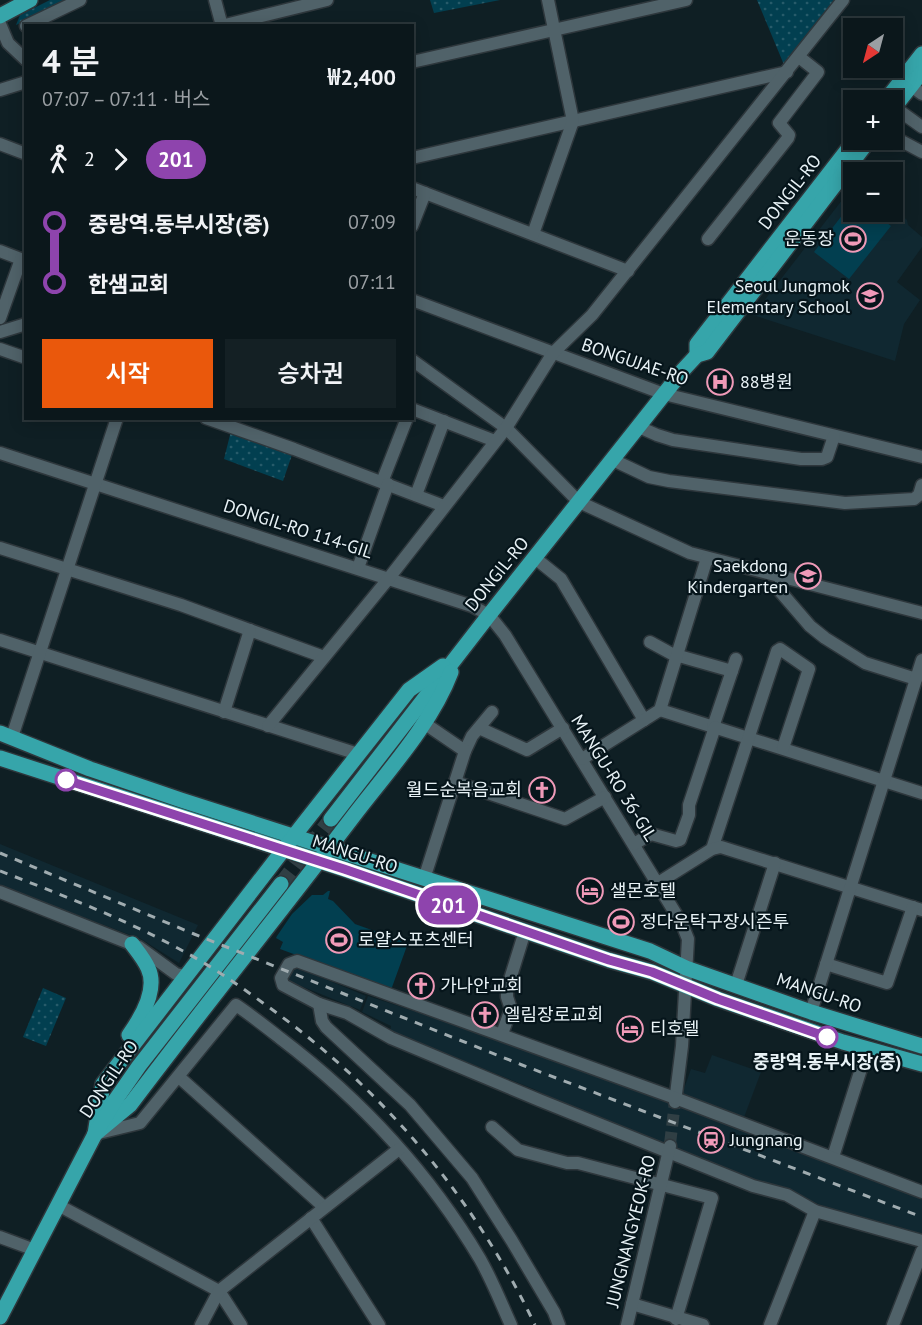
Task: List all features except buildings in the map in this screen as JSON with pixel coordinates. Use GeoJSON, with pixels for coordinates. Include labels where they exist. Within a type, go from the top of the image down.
{"type":"FeatureCollection","features":[{"type":"Feature","properties":{"kind":"main road"},"geometry":{"type":"LineString","coordinates":[[0,16],[30,0]]}},
{"type":"Feature","properties":{"kind":"main road"},"geometry":{"type":"LineString","coordinates":[[901,90],[922,54]]}},
{"type":"Feature","properties":{"kind":"main road"},"geometry":{"type":"LineString","coordinates":[[903,98],[916,90],[922,72]]}},
{"type":"Feature","properties":{"kind":"main road","name":"DONGIL-RO"},"geometry":{"type":"LineString","coordinates":[[697,355],[697,344],[847,150]]}},
{"type":"Feature","properties":{"kind":"main road","name":"DONGIL-RO"},"geometry":{"type":"LineString","coordinates":[[337,824],[456,657],[664,394],[697,355],[707,352],[861,150]]}},
{"type":"Feature","properties":{"kind":"main road"},"geometry":{"type":"LineString","coordinates":[[95,1134],[130,1105],[329,849],[337,824],[424,723],[443,692],[456,657]]}},
{"type":"Feature","properties":{"kind":"main road"},"geometry":{"type":"LineString","coordinates":[[103,1084],[409,690],[456,657]]}},
{"type":"Feature","properties":{"kind":"main road","name":"MANGU-RO"},"geometry":{"type":"LineString","coordinates":[[6,735],[90,769],[329,849],[650,951],[686,968],[811,1012],[922,1046]]}},
{"type":"Feature","properties":{"kind":"main road","name":"MANGU-RO"},"geometry":{"type":"LineString","coordinates":[[0,758],[609,960],[652,972],[718,999],[867,1050],[922,1064]]}},
{"type":"Feature","properties":{"kind":"main road"},"geometry":{"type":"LineString","coordinates":[[314,812],[318,821],[327,828],[338,831],[337,824]]}},
{"type":"Feature","properties":{"kind":"main road"},"geometry":{"type":"LineString","coordinates":[[265,875],[276,871],[288,877],[294,886],[292,894]]}},
{"type":"Feature","properties":{"kind":"main road","name":"DONGIL-RO"},"geometry":{"type":"LineString","coordinates":[[0,1317],[95,1134],[139,1066],[281,884]]}},
{"type":"Feature","properties":{"kind":"main road"},"geometry":{"type":"LineString","coordinates":[[95,1134],[103,1084],[109,1063],[137,1024],[151,986],[149,970],[132,944]]}},
{"type":"Feature","properties":{"kind":"street"},"geometry":{"type":"LineString","coordinates":[[30,24],[80,0]]}},
{"type":"Feature","properties":{"kind":"street"},"geometry":{"type":"LineString","coordinates":[[215,0],[222,24]]}},
{"type":"Feature","properties":{"kind":"street"},"geometry":{"type":"LineString","coordinates":[[226,24],[327,0]]}},
{"type":"Feature","properties":{"kind":"street"},"geometry":{"type":"LineString","coordinates":[[533,234],[572,121],[548,0]]}},
{"type":"Feature","properties":{"kind":"street"},"geometry":{"type":"LineString","coordinates":[[414,62],[686,0]]}},
{"type":"Feature","properties":{"kind":"street"},"geometry":{"type":"LineString","coordinates":[[268,726],[389,578],[506,428],[552,353],[592,315],[843,0]]}},
{"type":"Feature","properties":{"kind":"street"},"geometry":{"type":"LineString","coordinates":[[24,26],[3,30],[8,43],[24,58]]}},
{"type":"Feature","properties":{"kind":"street"},"geometry":{"type":"LineString","coordinates":[[708,239],[788,138],[789,135],[779,123],[818,72],[799,57]]}},
{"type":"Feature","properties":{"kind":"street"},"geometry":{"type":"LineString","coordinates":[[414,158],[787,72]]}},
{"type":"Feature","properties":{"kind":"street"},"geometry":{"type":"LineString","coordinates":[[0,90],[24,83]]}},
{"type":"Feature","properties":{"kind":"street"},"geometry":{"type":"LineString","coordinates":[[903,114],[922,127]]}},
{"type":"Feature","properties":{"kind":"street"},"geometry":{"type":"LineString","coordinates":[[903,142],[922,152]]}},
{"type":"Feature","properties":{"kind":"street"},"geometry":{"type":"LineString","coordinates":[[0,144],[24,153]]}},
{"type":"Feature","properties":{"kind":"street"},"geometry":{"type":"LineString","coordinates":[[414,189],[628,271]]}},
{"type":"Feature","properties":{"kind":"street"},"geometry":{"type":"LineString","coordinates":[[414,221],[425,193]]}},
{"type":"Feature","properties":{"kind":"street"},"geometry":{"type":"LineString","coordinates":[[0,251],[23,260],[0,318]]}},
{"type":"Feature","properties":{"kind":"street","name":"BONGUJAE-RO"},"geometry":{"type":"LineString","coordinates":[[414,301],[664,394],[922,457]]}},
{"type":"Feature","properties":{"kind":"street"},"geometry":{"type":"LineString","coordinates":[[0,332],[24,325]]}},
{"type":"Feature","properties":{"kind":"street"},"geometry":{"type":"LineString","coordinates":[[0,349],[24,357]]}},
{"type":"Feature","properties":{"kind":"street"},"geometry":{"type":"LineString","coordinates":[[414,361],[506,428],[579,502],[686,551],[707,558],[922,613]]}},
{"type":"Feature","properties":{"kind":"street"},"geometry":{"type":"LineString","coordinates":[[414,410],[495,441]]}},
{"type":"Feature","properties":{"kind":"street"},"geometry":{"type":"LineString","coordinates":[[6,735],[40,652],[116,420]]}},
{"type":"Feature","properties":{"kind":"street"},"geometry":{"type":"LineString","coordinates":[[212,420],[444,506]]}},
{"type":"Feature","properties":{"kind":"street"},"geometry":{"type":"LineString","coordinates":[[358,568],[406,420]]}},
{"type":"Feature","properties":{"kind":"street"},"geometry":{"type":"LineString","coordinates":[[416,495],[444,422]]}},
{"type":"Feature","properties":{"kind":"street"},"geometry":{"type":"LineString","coordinates":[[639,427],[670,439],[801,459],[822,459],[827,456],[834,436]]}},
{"type":"Feature","properties":{"kind":"street","name":"DONGIL-RO 114-GIL"},"geometry":{"type":"LineString","coordinates":[[0,453],[389,578],[472,606],[489,615]]}},
{"type":"Feature","properties":{"kind":"street"},"geometry":{"type":"LineString","coordinates":[[613,460],[649,477],[669,481],[845,503],[914,499],[919,495],[922,485]]}},
{"type":"Feature","properties":{"kind":"street"},"geometry":{"type":"LineString","coordinates":[[0,548],[181,605],[324,657]]}},
{"type":"Feature","properties":{"kind":"street"},"geometry":{"type":"LineString","coordinates":[[535,558],[561,579],[644,720]]}},
{"type":"Feature","properties":{"kind":"street"},"geometry":{"type":"LineString","coordinates":[[582,759],[660,710],[707,558]]}},
{"type":"Feature","properties":{"kind":"street"},"geometry":{"type":"LineString","coordinates":[[782,577],[779,590],[796,611],[823,636],[865,663],[916,679]]}},
{"type":"Feature","properties":{"kind":"street","name":"MANGU-RO 36-GIL"},"geometry":{"type":"LineString","coordinates":[[489,615],[505,635],[682,924],[688,939],[686,968]]}},
{"type":"Feature","properties":{"kind":"street"},"geometry":{"type":"LineString","coordinates":[[224,711],[250,630]]}},
{"type":"Feature","properties":{"kind":"street"},"geometry":{"type":"LineString","coordinates":[[0,640],[358,754]]}},
{"type":"Feature","properties":{"kind":"street"},"geometry":{"type":"LineString","coordinates":[[634,843],[651,834],[680,840],[689,815],[688,805],[734,665],[677,656],[650,642]]}},
{"type":"Feature","properties":{"kind":"street"},"geometry":{"type":"LineString","coordinates":[[712,849],[777,651],[780,649],[809,669],[783,748]]}},
{"type":"Feature","properties":{"kind":"street"},"geometry":{"type":"LineString","coordinates":[[811,1012],[922,660]]}},
{"type":"Feature","properties":{"kind":"street"},"geometry":{"type":"LineString","coordinates":[[660,710],[922,793]]}},
{"type":"Feature","properties":{"kind":"street"},"geometry":{"type":"LineString","coordinates":[[424,879],[465,751],[470,740],[492,712]]}},
{"type":"Feature","properties":{"kind":"street"},"geometry":{"type":"LineString","coordinates":[[424,723],[465,751]]}},
{"type":"Feature","properties":{"kind":"street"},"geometry":{"type":"LineString","coordinates":[[479,728],[527,750],[563,728]]}},
{"type":"Feature","properties":{"kind":"street"},"geometry":{"type":"LineString","coordinates":[[455,782],[565,819],[605,797]]}},
{"type":"Feature","properties":{"kind":"street"},"geometry":{"type":"LineString","coordinates":[[658,883],[712,849],[720,847],[917,909],[887,983],[826,964]]}},
{"type":"Feature","properties":{"kind":"street"},"geometry":{"type":"LineString","coordinates":[[736,985],[775,863]]}},
{"type":"Feature","properties":{"kind":"street"},"geometry":{"type":"LineString","coordinates":[[0,892],[132,944],[146,951],[176,974],[186,976]]}},
{"type":"Feature","properties":{"kind":"street"},"geometry":{"type":"LineString","coordinates":[[502,1034],[511,1009],[507,989],[525,931]]}},
{"type":"Feature","properties":{"kind":"street"},"geometry":{"type":"LineString","coordinates":[[922,1192],[502,1034],[297,961],[289,964],[281,978],[283,985],[319,1004],[343,1011],[391,1038],[432,1056],[669,1148],[753,1186],[787,1195],[815,1211],[922,1240]]}},
{"type":"Feature","properties":{"kind":"street"},"geometry":{"type":"LineString","coordinates":[[675,1100],[682,1046],[686,968]]}},
{"type":"Feature","properties":{"kind":"street"},"geometry":{"type":"LineString","coordinates":[[319,1004],[322,1021],[326,1027],[410,1105],[472,1178],[554,1311],[559,1325]]}},
{"type":"Feature","properties":{"kind":"street"},"geometry":{"type":"LineString","coordinates":[[95,1134],[140,1123],[236,1005],[308,1059],[365,1110],[399,1149],[433,1190],[481,1260],[511,1325]]}},
{"type":"Feature","properties":{"kind":"street"},"geometry":{"type":"LineString","coordinates":[[832,1157],[867,1050]]}},
{"type":"Feature","properties":{"kind":"street"},"geometry":{"type":"LineString","coordinates":[[179,1077],[324,1207]]}},
{"type":"Feature","properties":{"kind":"street"},"geometry":{"type":"LineString","coordinates":[[492,1127],[518,1150],[712,1197],[676,1318]]}},
{"type":"Feature","properties":{"kind":"street","name":"JUNGNANGYEOK-RO"},"geometry":{"type":"LineString","coordinates":[[627,1325],[669,1148]]}},
{"type":"Feature","properties":{"kind":"street"},"geometry":{"type":"LineString","coordinates":[[201,1325],[219,1291],[399,1149]]}},
{"type":"Feature","properties":{"kind":"street"},"geometry":{"type":"LineString","coordinates":[[58,1205],[219,1291],[241,1325]]}},
{"type":"Feature","properties":{"kind":"street"},"geometry":{"type":"LineString","coordinates":[[770,1325],[815,1211]]}},
{"type":"Feature","properties":{"kind":"street"},"geometry":{"type":"LineString","coordinates":[[311,1218],[379,1325]]}},
{"type":"Feature","properties":{"kind":"street"},"geometry":{"type":"LineString","coordinates":[[0,1237],[35,1250]]}},
{"type":"Feature","properties":{"kind":"street"},"geometry":{"type":"LineString","coordinates":[[893,1325],[922,1251]]}},
{"type":"Feature","properties":{"kind":"street"},"geometry":{"type":"LineString","coordinates":[[632,1304],[695,1324]]}},
{"type":"Feature","properties":{"kind":"shaded area"},"geometry":{"type":"Polygon","coordinates":[[[50,0],[70,0],[16,25],[20,15],[50,0]]]}},
{"type":"Feature","properties":{"kind":"shaded area"},"geometry":{"type":"Polygon","coordinates":[[[430,0],[500,0],[434,13],[430,0]]]}},
{"type":"Feature","properties":{"kind":"shaded area"},"geometry":{"type":"Polygon","coordinates":[[[757,0],[843,0],[787,72],[757,0]]]}},
{"type":"Feature","properties":{"kind":"shaded area"},"geometry":{"type":"Polygon","coordinates":[[[843,199],[843,222],[903,222],[903,217],[908,225],[922,237],[922,247],[897,282],[920,300],[904,324],[895,361],[753,315],[843,199]]]}},
{"type":"Feature","properties":{"kind":"shaded area","name":"운동장"},"geometry":{"type":"Polygon","coordinates":[[[843,214],[843,222],[886,222],[891,226],[849,279],[814,252],[843,214]]]}},
{"type":"Feature","properties":{"kind":"shaded area"},"geometry":{"type":"Polygon","coordinates":[[[232,427],[294,449],[283,481],[224,459],[232,427]]]}},
{"type":"Feature","properties":{"kind":"shaded area"},"geometry":{"type":"Polygon","coordinates":[[[0,844],[198,925],[179,963],[141,939],[0,886],[0,844]]]}},
{"type":"Feature","properties":{"kind":"shaded area","name":"로얄스포츠센터"},"geometry":{"type":"Polygon","coordinates":[[[330,891],[328,899],[333,901],[355,924],[408,943],[391,990],[280,949],[283,942],[276,938],[292,914],[312,895],[323,895],[330,891]]]}},
{"type":"Feature","properties":{"kind":"shaded area"},"geometry":{"type":"Polygon","coordinates":[[[294,966],[366,996],[360,1010],[286,980],[294,966]]]}},
{"type":"Feature","properties":{"kind":"shaded area"},"geometry":{"type":"Polygon","coordinates":[[[43,988],[66,998],[46,1046],[23,1037],[43,988]]]}},
{"type":"Feature","properties":{"kind":"shaded area"},"geometry":{"type":"Polygon","coordinates":[[[368,996],[585,1067],[873,1177],[922,1200],[922,1234],[881,1222],[855,1218],[569,1108],[536,1090],[390,1031],[391,1026],[362,1012],[368,996]]]}},
{"type":"Feature","properties":{"kind":"shaded area"},"geometry":{"type":"Polygon","coordinates":[[[712,1055],[761,1072],[743,1120],[681,1097],[691,1069],[705,1073],[712,1055]]]}},
{"type":"Feature","properties":{"kind":"tunnel"},"geometry":{"type":"LineString","coordinates":[[281,884],[331,819]]}},
{"type":"Feature","properties":{"kind":"tunnel"},"geometry":{"type":"LineString","coordinates":[[670,1144],[675,1102]]}},
{"type":"Feature","properties":{"kind":"railway"},"geometry":{"type":"LineString","coordinates":[[0,853],[194,934],[522,1065],[922,1217]]}},
{"type":"Feature","properties":{"kind":"railway"},"geometry":{"type":"LineString","coordinates":[[0,871],[70,898],[161,939],[234,982],[306,1035],[346,1070],[420,1146],[453,1188],[483,1232],[535,1325]]}},
{"type":"Feature","properties":{"kind":"bus line","name":"201"},"geometry":{"type":"LineString","coordinates":[[66,780],[344,869],[609,960],[652,972],[718,999],[827,1037]]}},
{"type":"Feature","properties":{"kind":"place","name":"운동장"},"geometry":{"type":"Point","coordinates":[853,239]}},
{"type":"Feature","properties":{"kind":"place","name":"Seoul Jungmok Elementary School"},"geometry":{"type":"Point","coordinates":[870,296]}},
{"type":"Feature","properties":{"kind":"place","name":"88병원"},"geometry":{"type":"Point","coordinates":[720,382]}},
{"type":"Feature","properties":{"kind":"place","name":"Saekdong Kindergarten"},"geometry":{"type":"Point","coordinates":[808,576]}},
{"type":"Feature","properties":{"kind":"place","name":"월드순복음교회"},"geometry":{"type":"Point","coordinates":[542,790]}},
{"type":"Feature","properties":{"kind":"place","name":"샐몬호텔"},"geometry":{"type":"Point","coordinates":[590,891]}},
{"type":"Feature","properties":{"kind":"place","name":"정다운탁구장시즌투"},"geometry":{"type":"Point","coordinates":[621,922]}},
{"type":"Feature","properties":{"kind":"place","name":"로얄스포츠센터"},"geometry":{"type":"Point","coordinates":[339,940]}},
{"type":"Feature","properties":{"kind":"place","name":"가나안교회"},"geometry":{"type":"Point","coordinates":[421,986]}},
{"type":"Feature","properties":{"kind":"place","name":"엘림장로교회"},"geometry":{"type":"Point","coordinates":[485,1015]}},
{"type":"Feature","properties":{"kind":"place","name":"티호텔"},"geometry":{"type":"Point","coordinates":[630,1029]}},
{"type":"Feature","properties":{"kind":"place","name":"중랑역.동부시장(중)"},"geometry":{"type":"Point","coordinates":[827,1037]}},
{"type":"Feature","properties":{"kind":"place","name":"Jungnang"},"geometry":{"type":"Point","coordinates":[711,1140]}}]}
